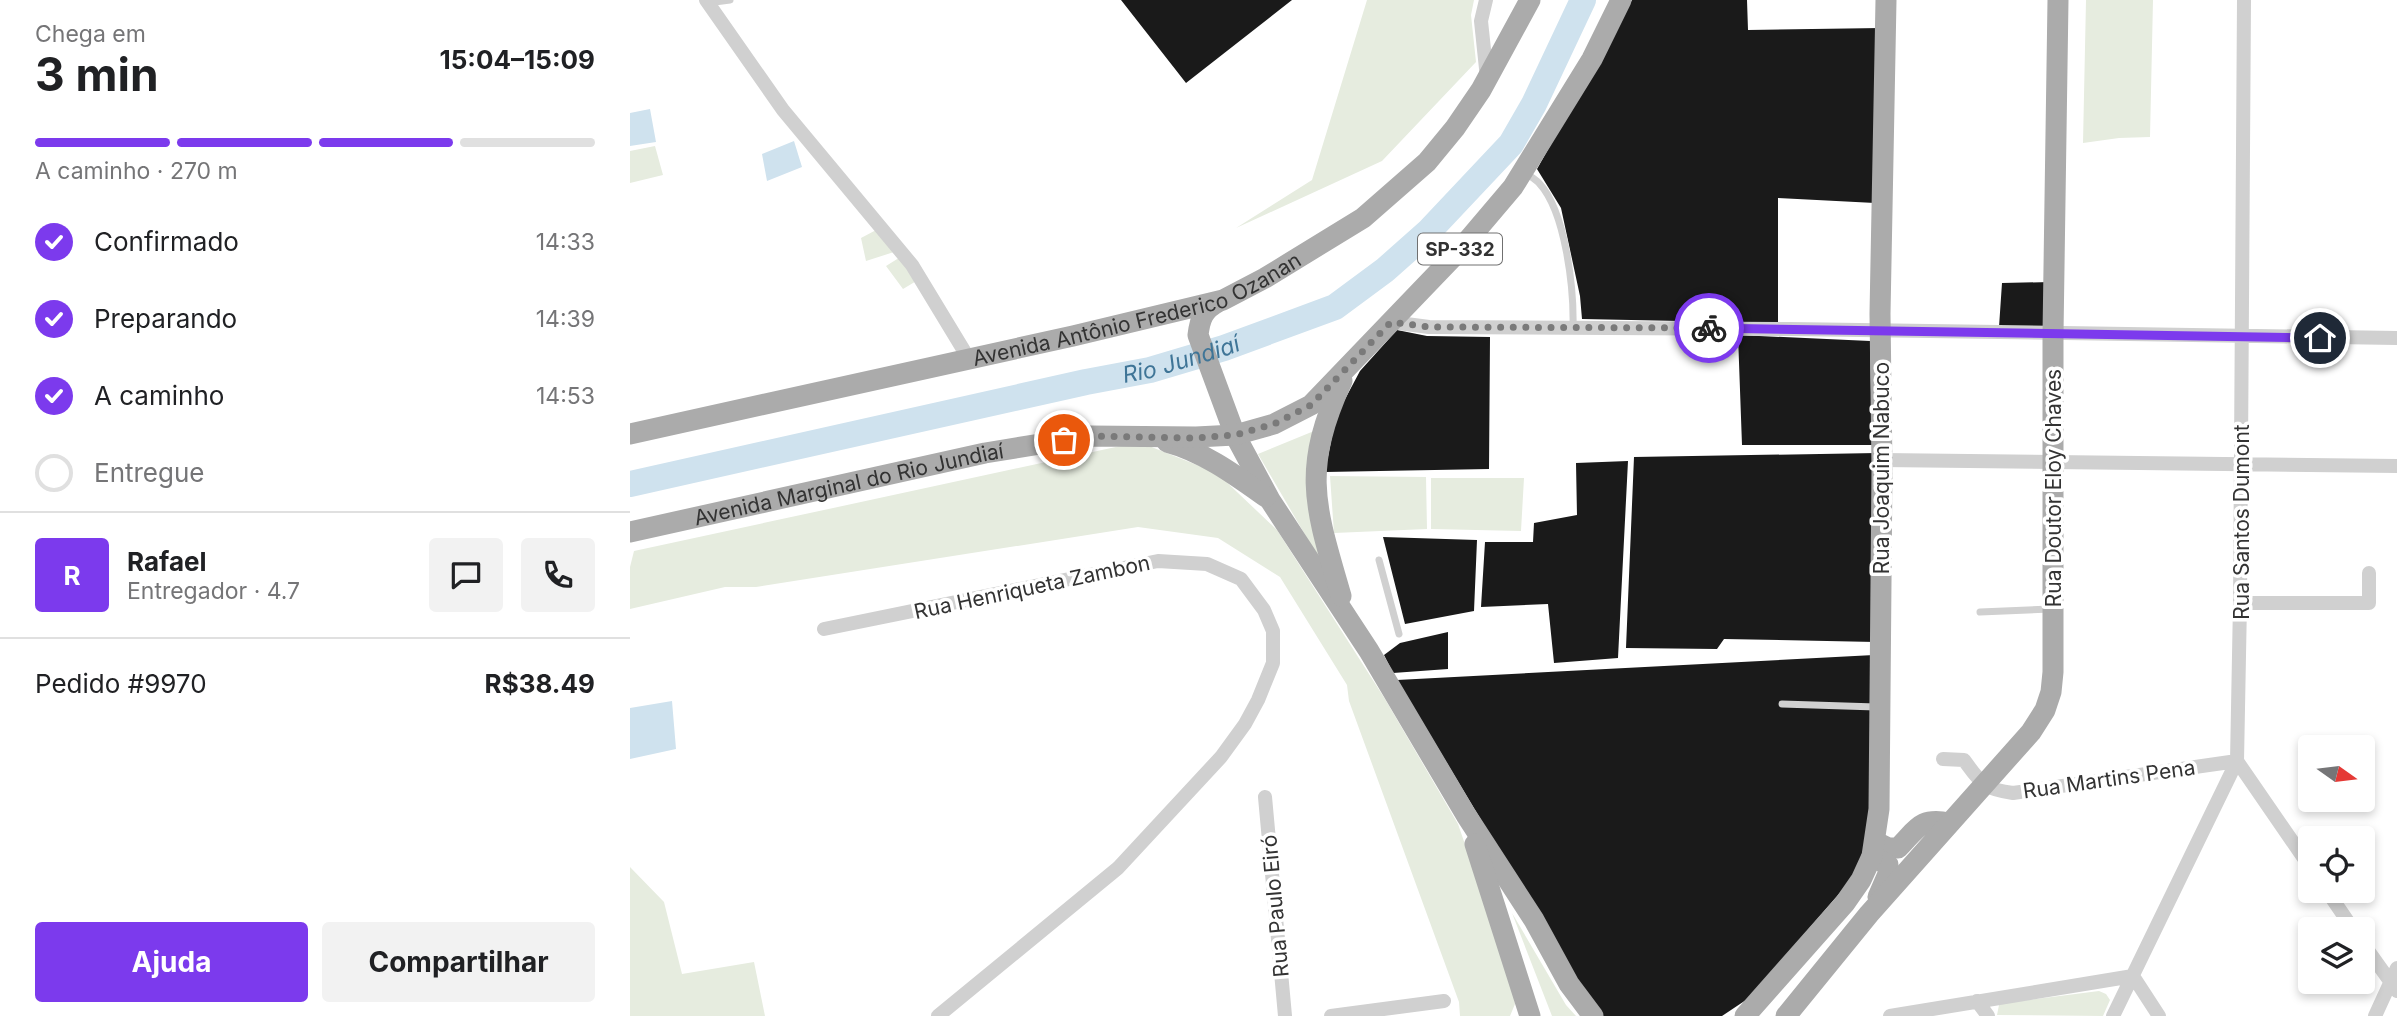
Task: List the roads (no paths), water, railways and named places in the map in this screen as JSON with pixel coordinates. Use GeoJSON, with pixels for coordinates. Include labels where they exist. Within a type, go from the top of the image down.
{"type":"FeatureCollection","features":[{"type":"Feature","properties":{"kind":"main road","name":"Avenida Antônio Frederico Ozanan"},"geometry":{"type":"LineString","coordinates":[[630,434],[1223,300],[1306,255],[1363,218],[1427,162],[1455,128],[1487,79],[1530,0]]}},
{"type":"Feature","properties":{"kind":"main road","name":"SP-332"},"geometry":{"type":"LineString","coordinates":[[1235,435],[1274,424],[1311,405],[1457,253],[1513,187],[1591,59],[1621,0]]}},
{"type":"Feature","properties":{"kind":"main road","name":"Rua Joaquim Nabuco"},"geometry":{"type":"LineString","coordinates":[[1874,849],[1879,810],[1882,460],[1880,331],[1886,0]]}},
{"type":"Feature","properties":{"kind":"main road","name":"Rua Doutor Eloy Chaves"},"geometry":{"type":"LineString","coordinates":[[1869,915],[2031,732],[2045,710],[2051,692],[2054,609],[2052,461],[2058,0]]}},
{"type":"Feature","properties":{"kind":"main road"},"geometry":{"type":"LineString","coordinates":[[1223,300],[1206,309],[1199,321],[1198,335],[1235,435],[1270,500],[1347,615],[1466,815],[1534,920],[1569,984],[1593,1016]]}},
{"type":"Feature","properties":{"kind":"main road"},"geometry":{"type":"LineString","coordinates":[[1347,615],[1320,521],[1315,489],[1315,461],[1327,413],[1350,364]]}},
{"type":"Feature","properties":{"kind":"main road"},"geometry":{"type":"LineString","coordinates":[[1141,435],[1181,446],[1224,467],[1270,500]]}},
{"type":"Feature","properties":{"kind":"main road","name":"Avenida Marginal do Rio Jundiaí"},"geometry":{"type":"LineString","coordinates":[[630,533],[985,453],[1090,436],[1196,438],[1235,435]]}},
{"type":"Feature","properties":{"kind":"main road"},"geometry":{"type":"LineString","coordinates":[[1466,815],[1530,1016]]}},
{"type":"Feature","properties":{"kind":"main road"},"geometry":{"type":"LineString","coordinates":[[1874,849],[1898,848],[1925,822],[1934,820],[1949,823]]}},
{"type":"Feature","properties":{"kind":"main road"},"geometry":{"type":"LineString","coordinates":[[1786,1016],[1869,915],[1888,874],[1888,865],[1874,849]]}},
{"type":"Feature","properties":{"kind":"main road"},"geometry":{"type":"LineString","coordinates":[[1734,1016],[1750,1010],[1844,903],[1861,880],[1874,849]]}},
{"type":"Feature","properties":{"kind":"street"},"geometry":{"type":"LineString","coordinates":[[1486,0],[1481,21],[1487,79]]}},
{"type":"Feature","properties":{"kind":"street","name":"Rua Santos Dumont"},"geometry":{"type":"LineString","coordinates":[[2113,1016],[2237,761],[2244,0]]}},
{"type":"Feature","properties":{"kind":"street"},"geometry":{"type":"LineString","coordinates":[[706,1],[783,110],[912,265],[969,359]]}},
{"type":"Feature","properties":{"kind":"street"},"geometry":{"type":"LineString","coordinates":[[1391,322],[1429,327],[2397,338]]}},
{"type":"Feature","properties":{"kind":"street"},"geometry":{"type":"LineString","coordinates":[[1882,460],[2397,466]]}},
{"type":"Feature","properties":{"kind":"street","name":"Rua Henriqueta Zambon"},"geometry":{"type":"LineString","coordinates":[[824,629],[1158,561],[1207,564],[1241,579],[1264,610],[1273,631],[1273,663],[1258,700],[1221,757],[1118,868],[938,1016]]}},
{"type":"Feature","properties":{"kind":"street"},"geometry":{"type":"LineString","coordinates":[[2240,603],[2369,603],[2369,573]]}},
{"type":"Feature","properties":{"kind":"street"},"geometry":{"type":"LineString","coordinates":[[1943,759],[1964,760],[1983,784]]}},
{"type":"Feature","properties":{"kind":"street"},"geometry":{"type":"LineString","coordinates":[[2237,761],[2298,850]]}},
{"type":"Feature","properties":{"kind":"street","name":"Rua Martins Pena"},"geometry":{"type":"LineString","coordinates":[[1983,784],[1997,791],[2013,793],[2237,761]]}},
{"type":"Feature","properties":{"kind":"street","name":"Rua Paulo Eiró"},"geometry":{"type":"LineString","coordinates":[[1265,797],[1285,1016]]}},
{"type":"Feature","properties":{"kind":"street"},"geometry":{"type":"LineString","coordinates":[[2375,961],[2393,987]]}},
{"type":"Feature","properties":{"kind":"street"},"geometry":{"type":"LineString","coordinates":[[2375,1016],[2393,987],[2397,968]]}},
{"type":"Feature","properties":{"kind":"street"},"geometry":{"type":"LineString","coordinates":[[1890,1016],[2133,976],[2159,1016]]}},
{"type":"Feature","properties":{"kind":"street"},"geometry":{"type":"LineString","coordinates":[[1331,1016],[1444,1001]]}},
{"type":"Feature","properties":{"kind":"street"},"geometry":{"type":"LineString","coordinates":[[1977,1001],[1988,1016]]}},
{"type":"Feature","properties":{"kind":"lane"},"geometry":{"type":"LineString","coordinates":[[706,1],[730,0]]}},
{"type":"Feature","properties":{"kind":"lane"},"geometry":{"type":"LineString","coordinates":[[1523,171],[1540,184],[1555,209],[1565,248],[1573,328]]}},
{"type":"Feature","properties":{"kind":"lane"},"geometry":{"type":"LineString","coordinates":[[1379,560],[1399,634]]}},
{"type":"Feature","properties":{"kind":"lane"},"geometry":{"type":"LineString","coordinates":[[1980,612],[2054,609]]}},
{"type":"Feature","properties":{"kind":"lane"},"geometry":{"type":"LineString","coordinates":[[1782,704],[1880,707]]}},
{"type":"Feature","properties":{"kind":"water"},"geometry":{"type":"Polygon","coordinates":[[[650,109],[656,142],[630,146],[630,113],[650,109]]]}},
{"type":"Feature","properties":{"kind":"water"},"geometry":{"type":"Polygon","coordinates":[[[794,141],[802,167],[767,181],[762,154],[794,141]]]}},
{"type":"Feature","properties":{"kind":"water"},"geometry":{"type":"Polygon","coordinates":[[[672,701],[676,749],[630,759],[630,708],[672,701]]]}},
{"type":"Feature","properties":{"kind":"waterway","name":"Rio Jundiaí"},"geometry":{"type":"LineString","coordinates":[[630,484],[1150,370],[1224,348],[1335,307],[1385,270],[1429,231],[1511,144],[1534,104],[1583,0]]}}]}
